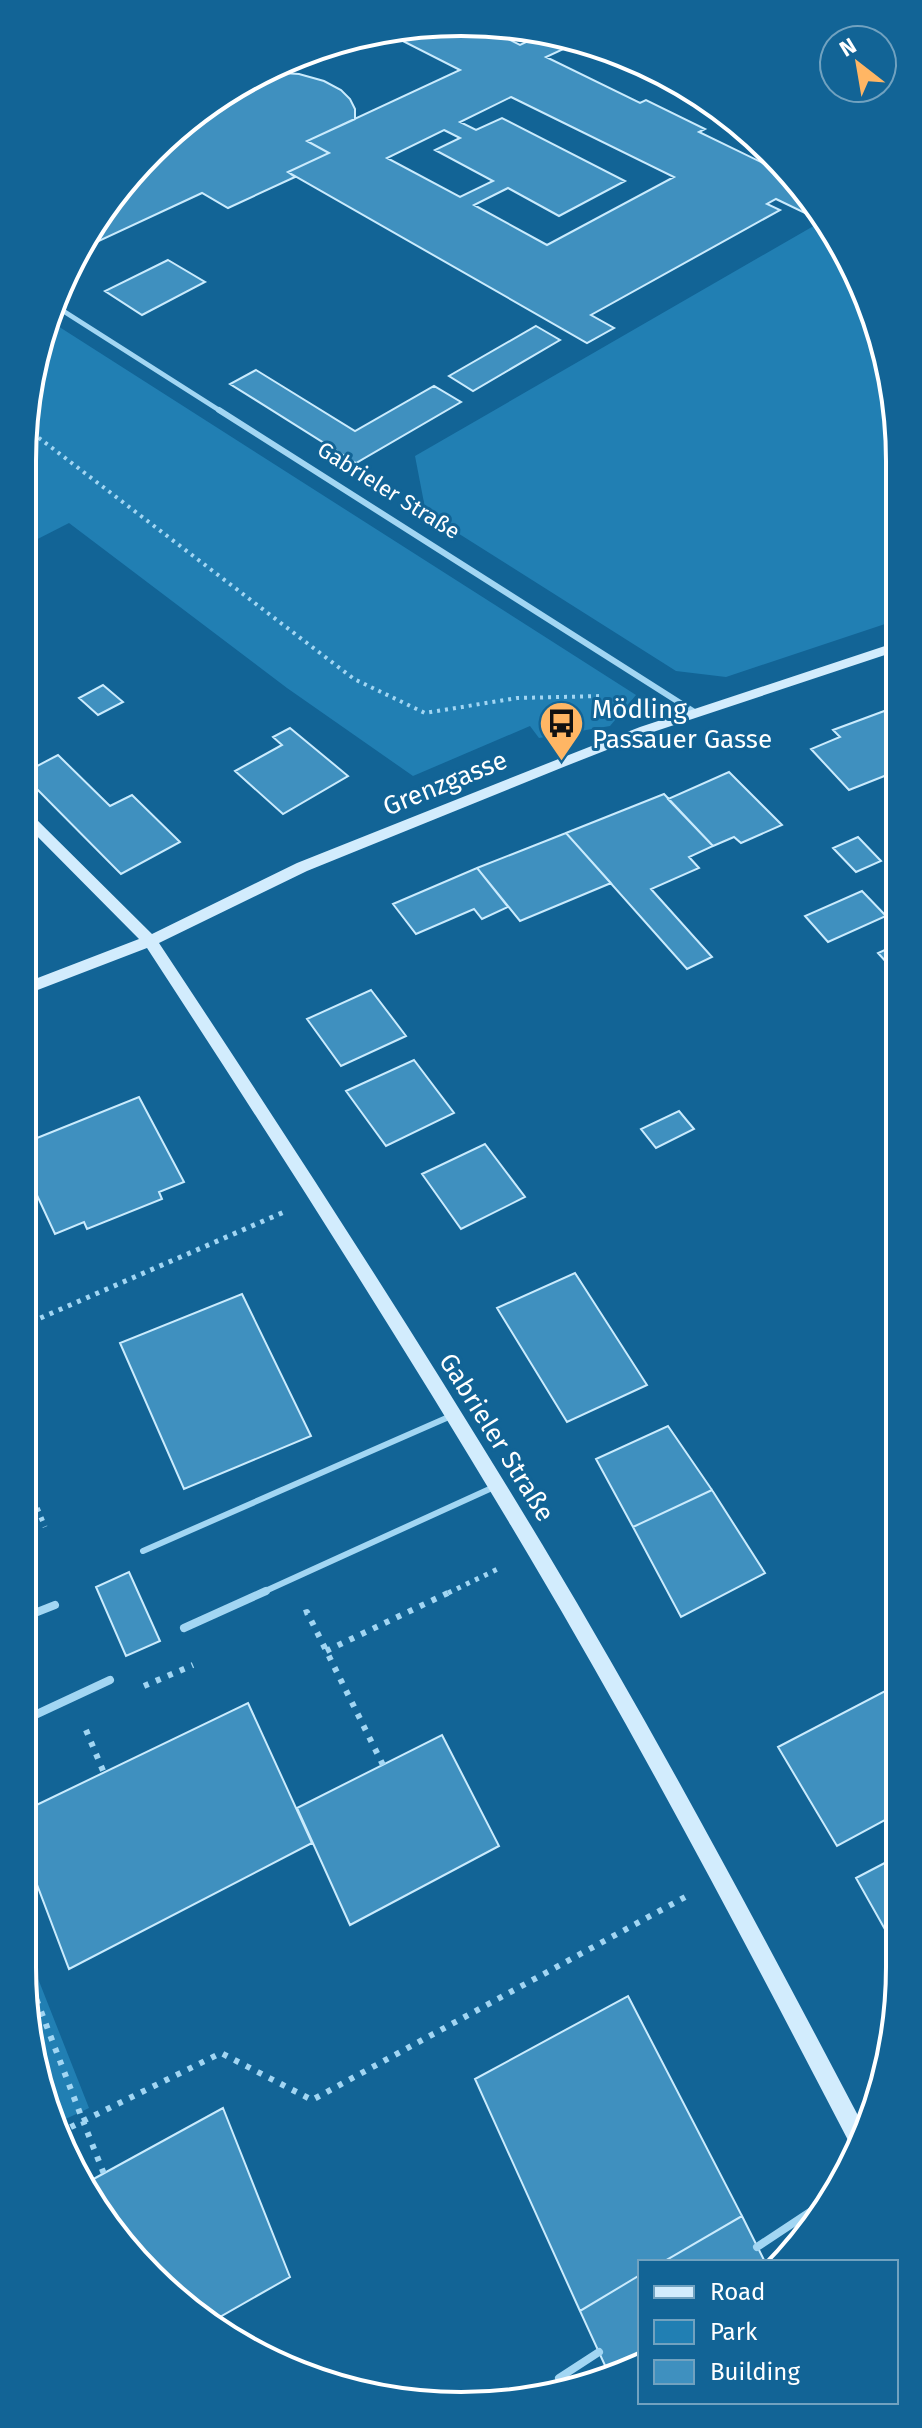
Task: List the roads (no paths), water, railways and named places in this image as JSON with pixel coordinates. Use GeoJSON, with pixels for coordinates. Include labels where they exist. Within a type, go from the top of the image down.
{"type":"FeatureCollection","features":[{"type":"Feature","properties":{"kind":"street","name":"Gabrieler Straße"},"geometry":{"type":"LineString","coordinates":[[63,311],[696,713]]}},
{"type":"Feature","properties":{"kind":"street","name":"Grenzgasse"},"geometry":{"type":"LineString","coordinates":[[36,985],[150,941],[302,867],[561,763],[696,713],[886,653]]}},
{"type":"Feature","properties":{"kind":"street","name":"Gabrieler Straße"},"geometry":{"type":"LineString","coordinates":[[36,827],[150,941],[318,1197],[536,1551],[722,1877],[854,2129]]}},
{"type":"Feature","properties":{"kind":"lane"},"geometry":{"type":"LineString","coordinates":[[143,1551],[453,1415]]}},
{"type":"Feature","properties":{"kind":"lane"},"geometry":{"type":"LineString","coordinates":[[184,1628],[497,1486]]}},
{"type":"Feature","properties":{"kind":"lane"},"geometry":{"type":"LineString","coordinates":[[36,1612],[55,1605]]}},
{"type":"Feature","properties":{"kind":"lane"},"geometry":{"type":"LineString","coordinates":[[36,1714],[110,1680]]}},
{"type":"Feature","properties":{"kind":"lane"},"geometry":{"type":"LineString","coordinates":[[757,2247],[806,2215]]}},
{"type":"Feature","properties":{"kind":"lane"},"geometry":{"type":"LineString","coordinates":[[559,2378],[599,2352]]}},
{"type":"Feature","properties":{"kind":"place","name":"Mödling Passauer Gasse"},"geometry":{"type":"Point","coordinates":[561,763]}}]}
